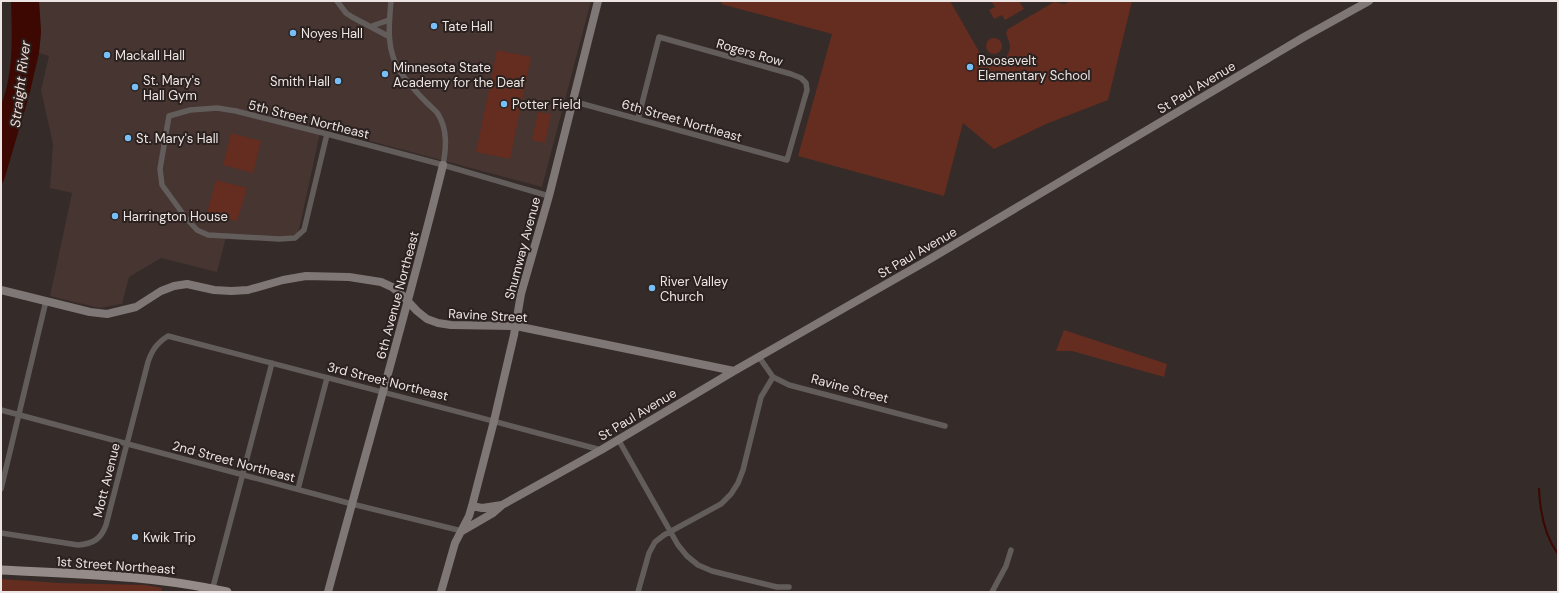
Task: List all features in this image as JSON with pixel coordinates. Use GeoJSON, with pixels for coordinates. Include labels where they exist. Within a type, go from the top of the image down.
{"type":"FeatureCollection","features":[{"type":"Feature","properties":{"kind":"main road","name":"1st Street Northeast"},"geometry":{"type":"LineString","coordinates":[[1,570],[147,578],[187,583],[212,590],[227,592]]}},
{"type":"Feature","properties":{"kind":"street"},"geometry":{"type":"LineString","coordinates":[[337,1],[346,13],[358,21],[372,26],[388,36]]}},
{"type":"Feature","properties":{"kind":"street"},"geometry":{"type":"LineString","coordinates":[[391,1],[388,20],[388,36],[394,57],[399,70],[411,86],[438,114],[445,134],[446,151],[443,165]]}},
{"type":"Feature","properties":{"kind":"street","name":"Shumway Avenue"},"geometry":{"type":"LineString","coordinates":[[441,592],[455,543],[470,516],[516,326],[521,294],[549,196],[598,1]]}},
{"type":"Feature","properties":{"kind":"street","name":"St Paul Avenue"},"geometry":{"type":"LineString","coordinates":[[472,506],[482,508],[502,505],[601,450],[734,371],[930,259],[1304,37],[1369,1]]}},
{"type":"Feature","properties":{"kind":"street"},"geometry":{"type":"LineString","coordinates":[[372,26],[388,20]]}},
{"type":"Feature","properties":{"kind":"street","name":"Rogers Row"},"geometry":{"type":"LineString","coordinates":[[638,119],[659,38],[687,45],[791,74],[801,78],[806,83],[807,90],[787,160]]}},
{"type":"Feature","properties":{"kind":"street","name":"6th Street Northeast"},"geometry":{"type":"LineString","coordinates":[[572,101],[787,160]]}},
{"type":"Feature","properties":{"kind":"street","name":"5th Street Northeast"},"geometry":{"type":"LineString","coordinates":[[327,134],[304,230],[295,238],[279,239],[208,235],[197,230],[186,218],[162,185],[160,169],[168,116],[190,110],[217,108],[236,111],[327,134],[443,165],[549,196]]}},
{"type":"Feature","properties":{"kind":"street","name":"6th Avenue Northeast"},"geometry":{"type":"LineString","coordinates":[[328,592],[382,391],[409,302],[443,165]]}},
{"type":"Feature","properties":{"kind":"street","name":"Ravine Street"},"geometry":{"type":"LineString","coordinates":[[46,301],[90,312],[107,314],[136,307],[161,291],[174,286],[187,284],[214,290],[231,291],[248,290],[283,280],[306,276],[349,277],[381,282],[392,287],[422,315],[438,323],[451,325],[516,326],[734,371]]}},
{"type":"Feature","properties":{"kind":"street"},"geometry":{"type":"LineString","coordinates":[[1,290],[46,301],[20,415],[1,489]]}},
{"type":"Feature","properties":{"kind":"street","name":"3rd Street Northeast"},"geometry":{"type":"LineString","coordinates":[[168,336],[382,391],[601,450]]}},
{"type":"Feature","properties":{"kind":"street","name":"Mott Avenue"},"geometry":{"type":"LineString","coordinates":[[1,533],[78,545],[87,544],[100,537],[106,525],[126,444],[152,350],[168,336]]}},
{"type":"Feature","properties":{"kind":"street","name":"Ravine Street"},"geometry":{"type":"LineString","coordinates":[[759,357],[773,377],[789,385],[945,426]]}},
{"type":"Feature","properties":{"kind":"street"},"geometry":{"type":"LineString","coordinates":[[212,590],[272,363]]}},
{"type":"Feature","properties":{"kind":"street"},"geometry":{"type":"LineString","coordinates":[[638,592],[651,548],[659,538],[721,504],[731,494],[738,483],[743,470],[761,397],[773,377]]}},
{"type":"Feature","properties":{"kind":"street"},"geometry":{"type":"LineString","coordinates":[[298,489],[327,378]]}},
{"type":"Feature","properties":{"kind":"street","name":"2nd Street Northeast"},"geometry":{"type":"LineString","coordinates":[[1,410],[462,532]]}},
{"type":"Feature","properties":{"kind":"street"},"geometry":{"type":"LineString","coordinates":[[618,439],[670,532],[687,556],[698,565],[712,571],[777,587],[789,587]]}},
{"type":"Feature","properties":{"kind":"street"},"geometry":{"type":"LineString","coordinates":[[462,532],[494,513],[502,505]]}},
{"type":"Feature","properties":{"kind":"street"},"geometry":{"type":"LineString","coordinates":[[992,592],[1006,566],[1011,550]]}},
{"type":"Feature","properties":{"kind":"shaded area"},"geometry":{"type":"Polygon","coordinates":[[[39,1],[591,1],[542,187],[321,128],[299,230],[295,238],[226,237],[217,272],[161,258],[129,277],[122,304],[99,308],[50,296],[72,193],[50,188],[53,144],[41,90],[49,56],[39,53],[41,32],[39,1]]]}},
{"type":"Feature","properties":{"kind":"shaded area","name":"Roosevelt Elementary School"},"geometry":{"type":"Polygon","coordinates":[[[722,1],[950,1],[981,55],[988,60],[998,62],[1004,59],[1010,48],[1006,33],[1008,29],[1054,2],[1065,4],[1070,1],[1132,1],[1108,100],[1046,124],[994,149],[963,123],[944,196],[798,156],[832,34],[721,4],[722,1]]]}},
{"type":"Feature","properties":{"kind":"shaded area"},"geometry":{"type":"Polygon","coordinates":[[[991,1],[1019,1],[1024,9],[1005,20],[1002,15],[994,19],[989,10],[995,7],[991,1]]]}},
{"type":"Feature","properties":{"kind":"shaded area"},"geometry":{"type":"Polygon","coordinates":[[[991,38],[997,38],[1002,43],[1000,52],[997,54],[991,54],[986,49],[986,43],[991,38]]]}},
{"type":"Feature","properties":{"kind":"shaded area","name":"Potter Field"},"geometry":{"type":"Polygon","coordinates":[[[497,50],[531,57],[510,159],[476,152],[497,50]]]}},
{"type":"Feature","properties":{"kind":"shaded area"},"geometry":{"type":"Polygon","coordinates":[[[538,112],[551,114],[545,143],[532,140],[538,112]]]}},
{"type":"Feature","properties":{"kind":"shaded area"},"geometry":{"type":"Polygon","coordinates":[[[231,133],[261,141],[253,173],[223,165],[231,133]]]}},
{"type":"Feature","properties":{"kind":"shaded area"},"geometry":{"type":"Polygon","coordinates":[[[216,180],[247,188],[237,221],[207,213],[216,180]]]}},
{"type":"Feature","properties":{"kind":"shaded area"},"geometry":{"type":"Polygon","coordinates":[[[1064,330],[1167,364],[1164,377],[1072,351],[1056,351],[1064,330]]]}},
{"type":"Feature","properties":{"kind":"shaded area"},"geometry":{"type":"Polygon","coordinates":[[[1,579],[59,583],[145,585],[162,588],[161,592],[1,592],[1,579]]]}},
{"type":"Feature","properties":{"kind":"water","name":"Straight River"},"geometry":{"type":"Polygon","coordinates":[[[11,1],[39,1],[41,32],[39,53],[29,96],[4,180],[1,185],[1,105],[10,67],[12,40],[11,1]]]}},
{"type":"Feature","properties":{"kind":"waterway"},"geometry":{"type":"LineString","coordinates":[[1539,489],[1540,506],[1546,531],[1558,554]]}},
{"type":"Feature","properties":{"kind":"place","name":"Tate Hall"},"geometry":{"type":"Point","coordinates":[434,26]}},
{"type":"Feature","properties":{"kind":"place","name":"Noyes Hall"},"geometry":{"type":"Point","coordinates":[293,33]}},
{"type":"Feature","properties":{"kind":"place","name":"Mackall Hall"},"geometry":{"type":"Point","coordinates":[107,55]}},
{"type":"Feature","properties":{"kind":"place","name":"Roosevelt Elementary School"},"geometry":{"type":"Point","coordinates":[970,67]}},
{"type":"Feature","properties":{"kind":"place","name":"Minnesota State Academy for the Deaf"},"geometry":{"type":"Point","coordinates":[385,74]}},
{"type":"Feature","properties":{"kind":"place","name":"Smith Hall"},"geometry":{"type":"Point","coordinates":[338,81]}},
{"type":"Feature","properties":{"kind":"place","name":"St. Mary's Hall Gym"},"geometry":{"type":"Point","coordinates":[135,87]}},
{"type":"Feature","properties":{"kind":"place","name":"Potter Field"},"geometry":{"type":"Point","coordinates":[504,104]}},
{"type":"Feature","properties":{"kind":"place","name":"St. Mary's Hall"},"geometry":{"type":"Point","coordinates":[128,138]}},
{"type":"Feature","properties":{"kind":"place","name":"Harrington House"},"geometry":{"type":"Point","coordinates":[115,216]}},
{"type":"Feature","properties":{"kind":"place","name":"River Valley Church"},"geometry":{"type":"Point","coordinates":[652,288]}},
{"type":"Feature","properties":{"kind":"place","name":"Kwik Trip"},"geometry":{"type":"Point","coordinates":[135,537]}}]}
